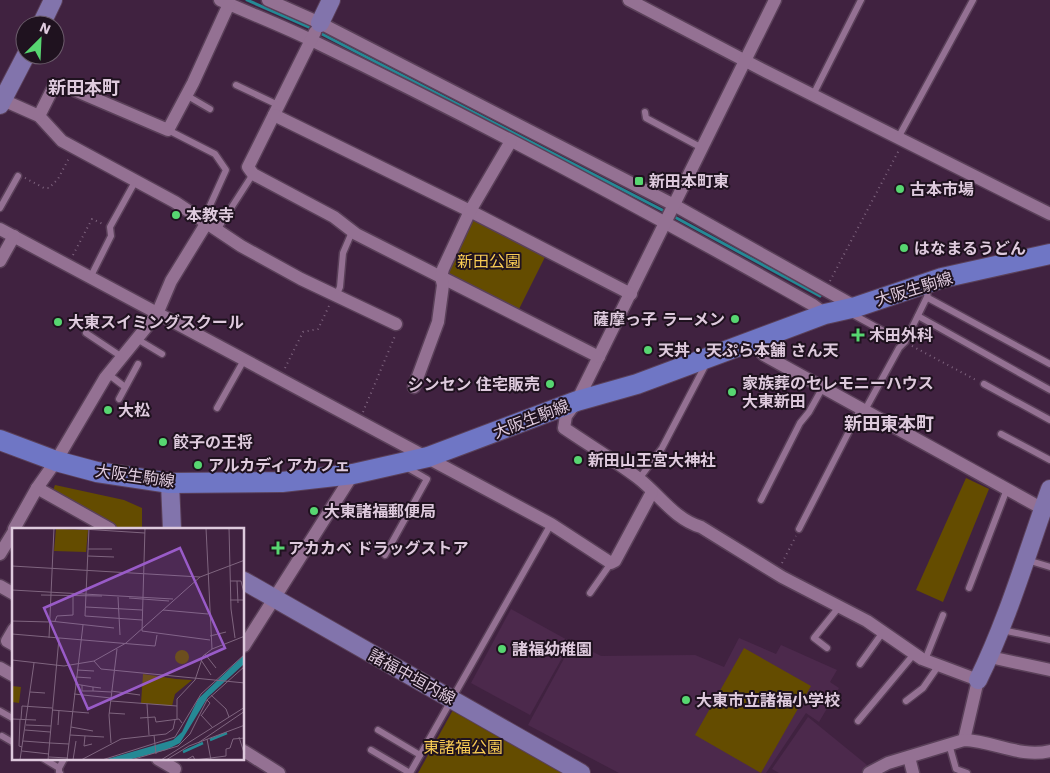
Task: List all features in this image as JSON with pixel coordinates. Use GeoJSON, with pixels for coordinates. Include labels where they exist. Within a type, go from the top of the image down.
{"type":"FeatureCollection","features":[{"type":"Feature","properties":{"kind":"main road","name":"大阪生駒線"},"geometry":{"type":"LineString","coordinates":[[0,440],[56,461],[97,472],[170,483],[282,482],[353,474],[428,457],[577,401],[637,384],[842,310],[926,290],[942,278],[1050,254]]}},
{"type":"Feature","properties":{"kind":"street"},"geometry":{"type":"LineString","coordinates":[[46,15],[53,0]]}},
{"type":"Feature","properties":{"kind":"street"},"geometry":{"type":"LineString","coordinates":[[268,0],[316,31],[511,141],[670,214],[826,289],[842,310]]}},
{"type":"Feature","properties":{"kind":"street"},"geometry":{"type":"LineString","coordinates":[[331,0],[248,167],[253,174],[334,217],[352,232],[599,357]]}},
{"type":"Feature","properties":{"kind":"street"},"geometry":{"type":"LineString","coordinates":[[629,0],[900,142],[1050,214]]}},
{"type":"Feature","properties":{"kind":"street"},"geometry":{"type":"LineString","coordinates":[[774,0],[631,294],[577,401],[566,416],[564,428],[639,479],[688,523],[701,527],[776,574],[867,622],[919,657],[978,680]]}},
{"type":"Feature","properties":{"kind":"street"},"geometry":{"type":"LineString","coordinates":[[38,116],[53,88],[65,86],[168,130],[186,95],[224,2],[316,31],[670,214],[813,304],[842,310]]}},
{"type":"Feature","properties":{"kind":"street"},"geometry":{"type":"LineString","coordinates":[[21,65],[2,102],[38,116],[62,142],[175,202],[240,246],[301,279],[396,324]]}},
{"type":"Feature","properties":{"kind":"street"},"geometry":{"type":"LineString","coordinates":[[276,110],[631,294]]}},
{"type":"Feature","properties":{"kind":"street"},"geometry":{"type":"LineString","coordinates":[[414,387],[438,322],[443,285],[441,277],[443,269],[470,212],[511,141]]}},
{"type":"Feature","properties":{"kind":"street"},"geometry":{"type":"LineString","coordinates":[[16,528],[37,488],[56,461],[108,374],[157,314],[171,281],[208,225]]}},
{"type":"Feature","properties":{"kind":"street"},"geometry":{"type":"LineString","coordinates":[[0,230],[428,457],[551,524],[611,562],[615,561],[652,492]]}},
{"type":"Feature","properties":{"kind":"street"},"geometry":{"type":"LineString","coordinates":[[0,261],[14,236]]}},
{"type":"Feature","properties":{"kind":"street"},"geometry":{"type":"LineString","coordinates":[[752,342],[764,355],[1007,489],[1043,514]]}},
{"type":"Feature","properties":{"kind":"street"},"geometry":{"type":"LineString","coordinates":[[245,644],[353,474]]}},
{"type":"Feature","properties":{"kind":"street"},"geometry":{"type":"LineString","coordinates":[[170,483],[172,528]]}},
{"type":"Feature","properties":{"kind":"street"},"geometry":{"type":"LineString","coordinates":[[37,488],[108,528]]}},
{"type":"Feature","properties":{"kind":"street"},"geometry":{"type":"LineString","coordinates":[[964,740],[978,680],[990,657],[1043,514],[1050,490]]}},
{"type":"Feature","properties":{"kind":"street"},"geometry":{"type":"LineString","coordinates":[[0,554],[12,535]]}},
{"type":"Feature","properties":{"kind":"street","name":"諸福中垣内線"},"geometry":{"type":"LineString","coordinates":[[245,582],[581,773]]}},
{"type":"Feature","properties":{"kind":"street"},"geometry":{"type":"LineString","coordinates":[[0,586],[12,593]]}},
{"type":"Feature","properties":{"kind":"street"},"geometry":{"type":"LineString","coordinates":[[12,632],[7,641],[12,644]]}},
{"type":"Feature","properties":{"kind":"street"},"geometry":{"type":"LineString","coordinates":[[990,657],[1050,670]]}},
{"type":"Feature","properties":{"kind":"street"},"geometry":{"type":"LineString","coordinates":[[0,668],[12,675]]}},
{"type":"Feature","properties":{"kind":"street"},"geometry":{"type":"LineString","coordinates":[[869,773],[888,763],[964,740],[977,740],[1006,749],[1036,754],[1050,751]]}},
{"type":"Feature","properties":{"kind":"street"},"geometry":{"type":"LineString","coordinates":[[245,752],[279,773]]}},
{"type":"Feature","properties":{"kind":"street"},"geometry":{"type":"LineString","coordinates":[[909,757],[913,773]]}},
{"type":"Feature","properties":{"kind":"street"},"geometry":{"type":"LineString","coordinates":[[160,760],[176,767]]}},
{"type":"Feature","properties":{"kind":"lane"},"geometry":{"type":"LineString","coordinates":[[813,95],[861,0]]}},
{"type":"Feature","properties":{"kind":"lane"},"geometry":{"type":"LineString","coordinates":[[900,142],[973,0]]}},
{"type":"Feature","properties":{"kind":"lane"},"geometry":{"type":"LineString","coordinates":[[236,85],[276,110]]}},
{"type":"Feature","properties":{"kind":"lane"},"geometry":{"type":"LineString","coordinates":[[186,95],[210,109]]}},
{"type":"Feature","properties":{"kind":"lane"},"geometry":{"type":"LineString","coordinates":[[645,112],[646,118],[702,148]]}},
{"type":"Feature","properties":{"kind":"lane"},"geometry":{"type":"LineString","coordinates":[[168,130],[215,154],[226,170],[208,225]]}},
{"type":"Feature","properties":{"kind":"lane"},"geometry":{"type":"LineString","coordinates":[[208,225],[253,174]]}},
{"type":"Feature","properties":{"kind":"lane"},"geometry":{"type":"LineString","coordinates":[[0,208],[18,176]]}},
{"type":"Feature","properties":{"kind":"lane"},"geometry":{"type":"LineString","coordinates":[[90,278],[111,236],[110,227],[136,180]]}},
{"type":"Feature","properties":{"kind":"lane"},"geometry":{"type":"LineString","coordinates":[[335,295],[340,287],[343,253],[352,232]]}},
{"type":"Feature","properties":{"kind":"lane"},"geometry":{"type":"LineString","coordinates":[[799,529],[863,408],[899,348],[905,342],[918,316],[926,290]]}},
{"type":"Feature","properties":{"kind":"lane"},"geometry":{"type":"LineString","coordinates":[[926,290],[928,298],[1050,364]]}},
{"type":"Feature","properties":{"kind":"lane"},"geometry":{"type":"LineString","coordinates":[[842,310],[896,338]]}},
{"type":"Feature","properties":{"kind":"lane"},"geometry":{"type":"LineString","coordinates":[[918,316],[1050,390]]}},
{"type":"Feature","properties":{"kind":"lane"},"geometry":{"type":"LineString","coordinates":[[86,333],[122,357]]}},
{"type":"Feature","properties":{"kind":"lane"},"geometry":{"type":"LineString","coordinates":[[137,339],[162,354]]}},
{"type":"Feature","properties":{"kind":"lane"},"geometry":{"type":"LineString","coordinates":[[639,479],[662,448],[708,358]]}},
{"type":"Feature","properties":{"kind":"lane"},"geometry":{"type":"LineString","coordinates":[[217,408],[244,360]]}},
{"type":"Feature","properties":{"kind":"lane"},"geometry":{"type":"LineString","coordinates":[[119,399],[138,364]]}},
{"type":"Feature","properties":{"kind":"lane"},"geometry":{"type":"LineString","coordinates":[[108,374],[125,387]]}},
{"type":"Feature","properties":{"kind":"lane"},"geometry":{"type":"LineString","coordinates":[[984,384],[1050,420]]}},
{"type":"Feature","properties":{"kind":"lane"},"geometry":{"type":"LineString","coordinates":[[761,500],[800,423],[809,412],[823,387]]}},
{"type":"Feature","properties":{"kind":"lane"},"geometry":{"type":"LineString","coordinates":[[1001,434],[1050,460]]}},
{"type":"Feature","properties":{"kind":"lane"},"geometry":{"type":"LineString","coordinates":[[385,555],[427,479],[399,463]]}},
{"type":"Feature","properties":{"kind":"lane"},"geometry":{"type":"LineString","coordinates":[[969,588],[1007,489]]}},
{"type":"Feature","properties":{"kind":"lane"},"geometry":{"type":"LineString","coordinates":[[371,750],[410,773],[551,524]]}},
{"type":"Feature","properties":{"kind":"lane"},"geometry":{"type":"LineString","coordinates":[[1025,559],[1050,567]]}},
{"type":"Feature","properties":{"kind":"lane"},"geometry":{"type":"LineString","coordinates":[[590,592],[611,562]]}},
{"type":"Feature","properties":{"kind":"lane"},"geometry":{"type":"LineString","coordinates":[[827,648],[814,638],[839,607]]}},
{"type":"Feature","properties":{"kind":"lane"},"geometry":{"type":"LineString","coordinates":[[858,721],[919,657],[944,615]]}},
{"type":"Feature","properties":{"kind":"lane"},"geometry":{"type":"LineString","coordinates":[[1000,630],[1050,640]]}},
{"type":"Feature","properties":{"kind":"lane"},"geometry":{"type":"LineString","coordinates":[[860,664],[883,632]]}},
{"type":"Feature","properties":{"kind":"lane"},"geometry":{"type":"LineString","coordinates":[[906,701],[923,688],[939,665]]}},
{"type":"Feature","properties":{"kind":"lane"},"geometry":{"type":"LineString","coordinates":[[0,711],[12,718]]}},
{"type":"Feature","properties":{"kind":"lane"},"geometry":{"type":"LineString","coordinates":[[378,730],[420,755]]}},
{"type":"Feature","properties":{"kind":"lane"},"geometry":{"type":"LineString","coordinates":[[2,736],[12,741]]}},
{"type":"Feature","properties":{"kind":"lane"},"geometry":{"type":"LineString","coordinates":[[949,744],[956,769],[967,773]]}},
{"type":"Feature","properties":{"kind":"lane"},"geometry":{"type":"LineString","coordinates":[[45,760],[60,770]]}},
{"type":"Feature","properties":{"kind":"path"},"geometry":{"type":"LineString","coordinates":[[826,289],[900,142]]}},
{"type":"Feature","properties":{"kind":"path"},"geometry":{"type":"LineString","coordinates":[[18,176],[22,176],[44,188],[49,188],[58,179],[74,148]]}},
{"type":"Feature","properties":{"kind":"path"},"geometry":{"type":"LineString","coordinates":[[67,266],[92,219],[110,227]]}},
{"type":"Feature","properties":{"kind":"path"},"geometry":{"type":"LineString","coordinates":[[280,379],[302,332],[318,329],[335,295]]}},
{"type":"Feature","properties":{"kind":"path"},"geometry":{"type":"LineString","coordinates":[[359,421],[398,330],[396,324]]}},
{"type":"Feature","properties":{"kind":"path"},"geometry":{"type":"LineString","coordinates":[[905,342],[984,384]]}},
{"type":"Feature","properties":{"kind":"path"},"geometry":{"type":"LineString","coordinates":[[776,574],[799,529]]}},
{"type":"Feature","properties":{"kind":"shaded area"},"geometry":{"type":"Polygon","coordinates":[[[511,609],[571,642],[530,715],[471,683],[511,609]]]}},
{"type":"Feature","properties":{"kind":"shaded area","name":"大東市立諸福小学校"},"geometry":{"type":"Polygon","coordinates":[[[739,638],[776,654],[781,645],[837,670],[830,682],[839,688],[819,722],[806,713],[766,773],[619,773],[528,725],[573,642],[601,656],[695,655],[724,667],[739,638]]]}},
{"type":"Feature","properties":{"kind":"shaded area"},"geometry":{"type":"Polygon","coordinates":[[[808,717],[867,765],[861,773],[779,773],[772,769],[808,717]]]}},
{"type":"Feature","properties":{"kind":"green space","name":"新田公園"},"geometry":{"type":"Polygon","coordinates":[[[478,219],[546,255],[518,311],[449,278],[445,271],[470,220],[478,219]]]}},
{"type":"Feature","properties":{"kind":"green space"},"geometry":{"type":"Polygon","coordinates":[[[966,478],[989,489],[943,602],[916,590],[966,478]]]}},
{"type":"Feature","properties":{"kind":"green space"},"geometry":{"type":"Polygon","coordinates":[[[55,485],[124,500],[142,508],[142,528],[117,528],[52,493],[55,485]]]}},
{"type":"Feature","properties":{"kind":"green space"},"geometry":{"type":"Polygon","coordinates":[[[744,648],[811,686],[761,773],[695,735],[744,648]]]}},
{"type":"Feature","properties":{"kind":"green space","name":"東諸福公園"},"geometry":{"type":"Polygon","coordinates":[[[453,710],[564,773],[418,773],[453,710]]]}},
{"type":"Feature","properties":{"kind":"waterway"},"geometry":{"type":"LineString","coordinates":[[247,0],[313,29]]}},
{"type":"Feature","properties":{"kind":"waterway"},"geometry":{"type":"LineString","coordinates":[[318,32],[666,212]]}},
{"type":"Feature","properties":{"kind":"waterway"},"geometry":{"type":"LineString","coordinates":[[671,215],[820,296]]}},
{"type":"Feature","properties":{"kind":"place","name":"新田本町東"},"geometry":{"type":"Point","coordinates":[639,181]}},
{"type":"Feature","properties":{"kind":"place","name":"古本市場"},"geometry":{"type":"Point","coordinates":[900,189]}},
{"type":"Feature","properties":{"kind":"place","name":"本教寺"},"geometry":{"type":"Point","coordinates":[176,215]}},
{"type":"Feature","properties":{"kind":"place","name":"はなまるうどん"},"geometry":{"type":"Point","coordinates":[904,248]}},
{"type":"Feature","properties":{"kind":"place","name":"薩摩っ子 ラーメン"},"geometry":{"type":"Point","coordinates":[735,319]}},
{"type":"Feature","properties":{"kind":"place","name":"大東スイミングスクール"},"geometry":{"type":"Point","coordinates":[58,322]}},
{"type":"Feature","properties":{"kind":"place","name":"木田外科"},"geometry":{"type":"Point","coordinates":[858,335]}},
{"type":"Feature","properties":{"kind":"place","name":"天丼・天ぷら本舗 さん天"},"geometry":{"type":"Point","coordinates":[648,350]}},
{"type":"Feature","properties":{"kind":"place","name":"シンセン 住宅販売"},"geometry":{"type":"Point","coordinates":[550,384]}},
{"type":"Feature","properties":{"kind":"place","name":"家族葬のセレモニーハウス 大東新田"},"geometry":{"type":"Point","coordinates":[732,392]}},
{"type":"Feature","properties":{"kind":"place","name":"大松"},"geometry":{"type":"Point","coordinates":[108,410]}},
{"type":"Feature","properties":{"kind":"place","name":"餃子の王将"},"geometry":{"type":"Point","coordinates":[163,442]}},
{"type":"Feature","properties":{"kind":"place","name":"新田山王宮大神社"},"geometry":{"type":"Point","coordinates":[578,460]}},
{"type":"Feature","properties":{"kind":"place","name":"アルカディアカフェ"},"geometry":{"type":"Point","coordinates":[198,465]}},
{"type":"Feature","properties":{"kind":"place","name":"大東諸福郵便局"},"geometry":{"type":"Point","coordinates":[314,511]}},
{"type":"Feature","properties":{"kind":"place","name":"アカカベ ドラッグストア"},"geometry":{"type":"Point","coordinates":[278,548]}},
{"type":"Feature","properties":{"kind":"place","name":"諸福幼稚園"},"geometry":{"type":"Point","coordinates":[502,649]}},
{"type":"Feature","properties":{"kind":"place","name":"大東市立諸福小学校"},"geometry":{"type":"Point","coordinates":[686,700]}},
{"type":"Feature","properties":{"kind":"district","name":"新田本町"},"geometry":{"type":"Point","coordinates":[84,87]}},
{"type":"Feature","properties":{"kind":"district","name":"新田東本町"},"geometry":{"type":"Point","coordinates":[889,423]}}]}
